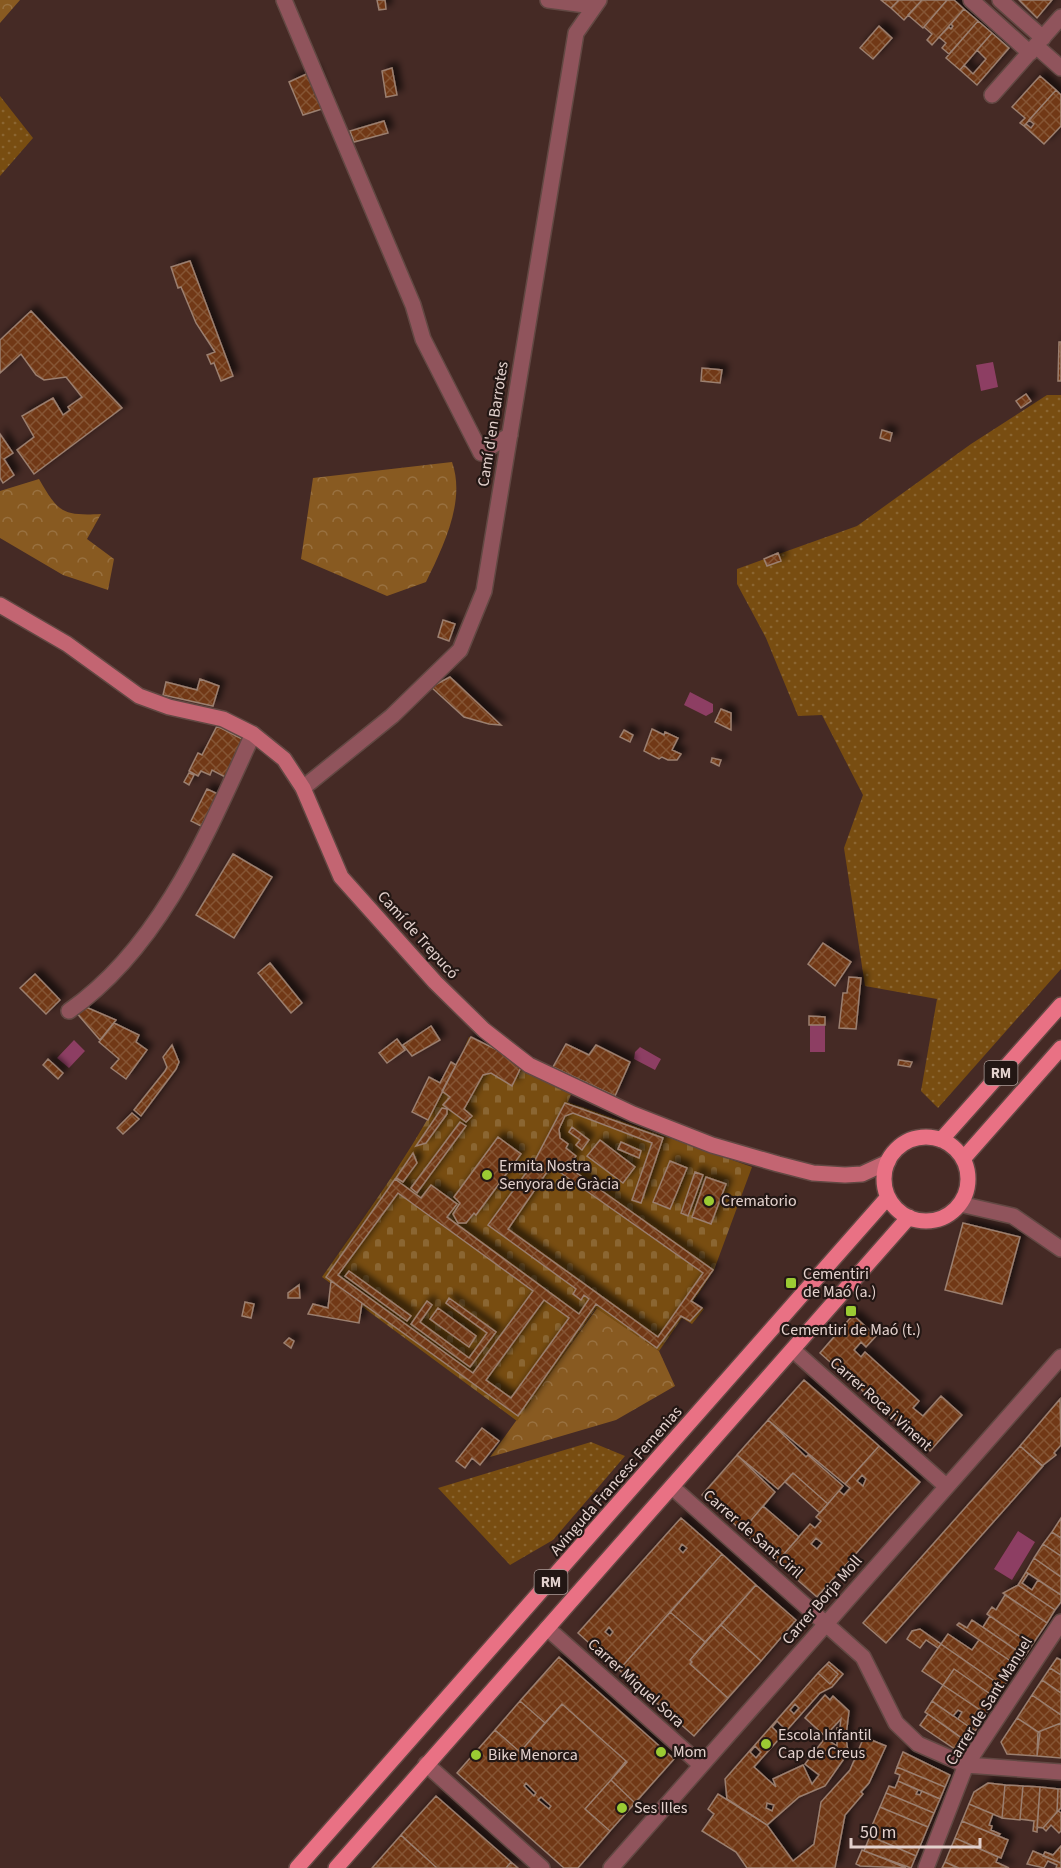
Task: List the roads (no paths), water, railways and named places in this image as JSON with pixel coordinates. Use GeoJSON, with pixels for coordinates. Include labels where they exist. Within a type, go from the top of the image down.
{"type":"FeatureCollection","features":[{"type":"Feature","properties":{"kind":"main road","name":"RM"},"geometry":{"type":"LineString","coordinates":[[941,1140],[1061,1005]]}},
{"type":"Feature","properties":{"kind":"main road","name":"RM"},"geometry":{"type":"LineString","coordinates":[[963,1159],[1061,1048]]}},
{"type":"Feature","properties":{"kind":"main road"},"geometry":{"type":"LineString","coordinates":[[929,1137],[941,1140],[954,1148],[963,1159],[968,1174],[967,1190],[960,1204],[952,1212],[931,1221],[909,1217],[900,1212],[888,1197],[885,1174],[888,1162],[895,1151],[911,1141],[929,1137]]}},
{"type":"Feature","properties":{"kind":"main road","name":"Avinguda Francesc Femenias"},"geometry":{"type":"LineString","coordinates":[[297,1868],[888,1197]]}},
{"type":"Feature","properties":{"kind":"main road","name":"RM"},"geometry":{"type":"LineString","coordinates":[[336,1868],[909,1217]]}},
{"type":"Feature","properties":{"kind":"street"},"geometry":{"type":"LineString","coordinates":[[284,0],[413,305],[423,339],[481,453],[510,435]]}},
{"type":"Feature","properties":{"kind":"street"},"geometry":{"type":"LineString","coordinates":[[548,0],[596,3]]}},
{"type":"Feature","properties":{"kind":"street"},"geometry":{"type":"LineString","coordinates":[[971,0],[1036,46],[1061,68]]}},
{"type":"Feature","properties":{"kind":"street"},"geometry":{"type":"LineString","coordinates":[[1000,0],[1036,46]]}},
{"type":"Feature","properties":{"kind":"street","name":"Camí d'en Barrotes"},"geometry":{"type":"LineString","coordinates":[[303,788],[392,716],[460,650],[484,591],[576,33],[596,3]]}},
{"type":"Feature","properties":{"kind":"street"},"geometry":{"type":"LineString","coordinates":[[993,95],[1061,17]]}},
{"type":"Feature","properties":{"kind":"street","name":"Camí de Trepucó"},"geometry":{"type":"LineString","coordinates":[[0,605],[67,644],[139,696],[169,707],[223,719],[253,734],[284,759],[303,788],[341,877],[435,982],[484,1030],[530,1065],[633,1114],[712,1145],[778,1164],[813,1173],[845,1175],[862,1174],[888,1162]]}},
{"type":"Feature","properties":{"kind":"street"},"geometry":{"type":"LineString","coordinates":[[69,1011],[94,994],[142,941],[186,873],[253,734]]}},
{"type":"Feature","properties":{"kind":"street"},"geometry":{"type":"LineString","coordinates":[[960,1204],[1013,1216],[1061,1249]]}},
{"type":"Feature","properties":{"kind":"street","name":"Carrer Roca i Vinent"},"geometry":{"type":"LineString","coordinates":[[793,1350],[946,1486]]}},
{"type":"Feature","properties":{"kind":"street","name":"Carrer Borja Moll"},"geometry":{"type":"LineString","coordinates":[[611,1868],[1061,1357]]}},
{"type":"Feature","properties":{"kind":"street","name":"Carrer de Sant Ciril"},"geometry":{"type":"LineString","coordinates":[[672,1487],[863,1658],[896,1723],[918,1744],[966,1765],[1061,1772]]}},
{"type":"Feature","properties":{"kind":"street","name":"Carrer de Sant Manuel"},"geometry":{"type":"LineString","coordinates":[[926,1868],[966,1765],[1061,1622]]}},
{"type":"Feature","properties":{"kind":"street","name":"Carrer Miquel Sora"},"geometry":{"type":"LineString","coordinates":[[548,1628],[701,1765]]}},
{"type":"Feature","properties":{"kind":"street"},"geometry":{"type":"LineString","coordinates":[[426,1764],[542,1868]]}},
{"type":"Feature","properties":{"kind":"place","name":"Ermita Nostra Senyora de Gràcia"},"geometry":{"type":"Point","coordinates":[487,1175]}},
{"type":"Feature","properties":{"kind":"place","name":"Crematorio"},"geometry":{"type":"Point","coordinates":[709,1201]}},
{"type":"Feature","properties":{"kind":"place","name":"Cementiri de Maó (a.)"},"geometry":{"type":"Point","coordinates":[791,1283]}},
{"type":"Feature","properties":{"kind":"place","name":"Cementiri de Maó (t.)"},"geometry":{"type":"Point","coordinates":[851,1311]}},
{"type":"Feature","properties":{"kind":"place","name":"Escola Infantil Cap de Creus"},"geometry":{"type":"Point","coordinates":[766,1744]}},
{"type":"Feature","properties":{"kind":"place","name":"Mom"},"geometry":{"type":"Point","coordinates":[661,1752]}},
{"type":"Feature","properties":{"kind":"place","name":"Bike Menorca"},"geometry":{"type":"Point","coordinates":[476,1755]}},
{"type":"Feature","properties":{"kind":"place","name":"Ses Illes"},"geometry":{"type":"Point","coordinates":[622,1808]}}]}
